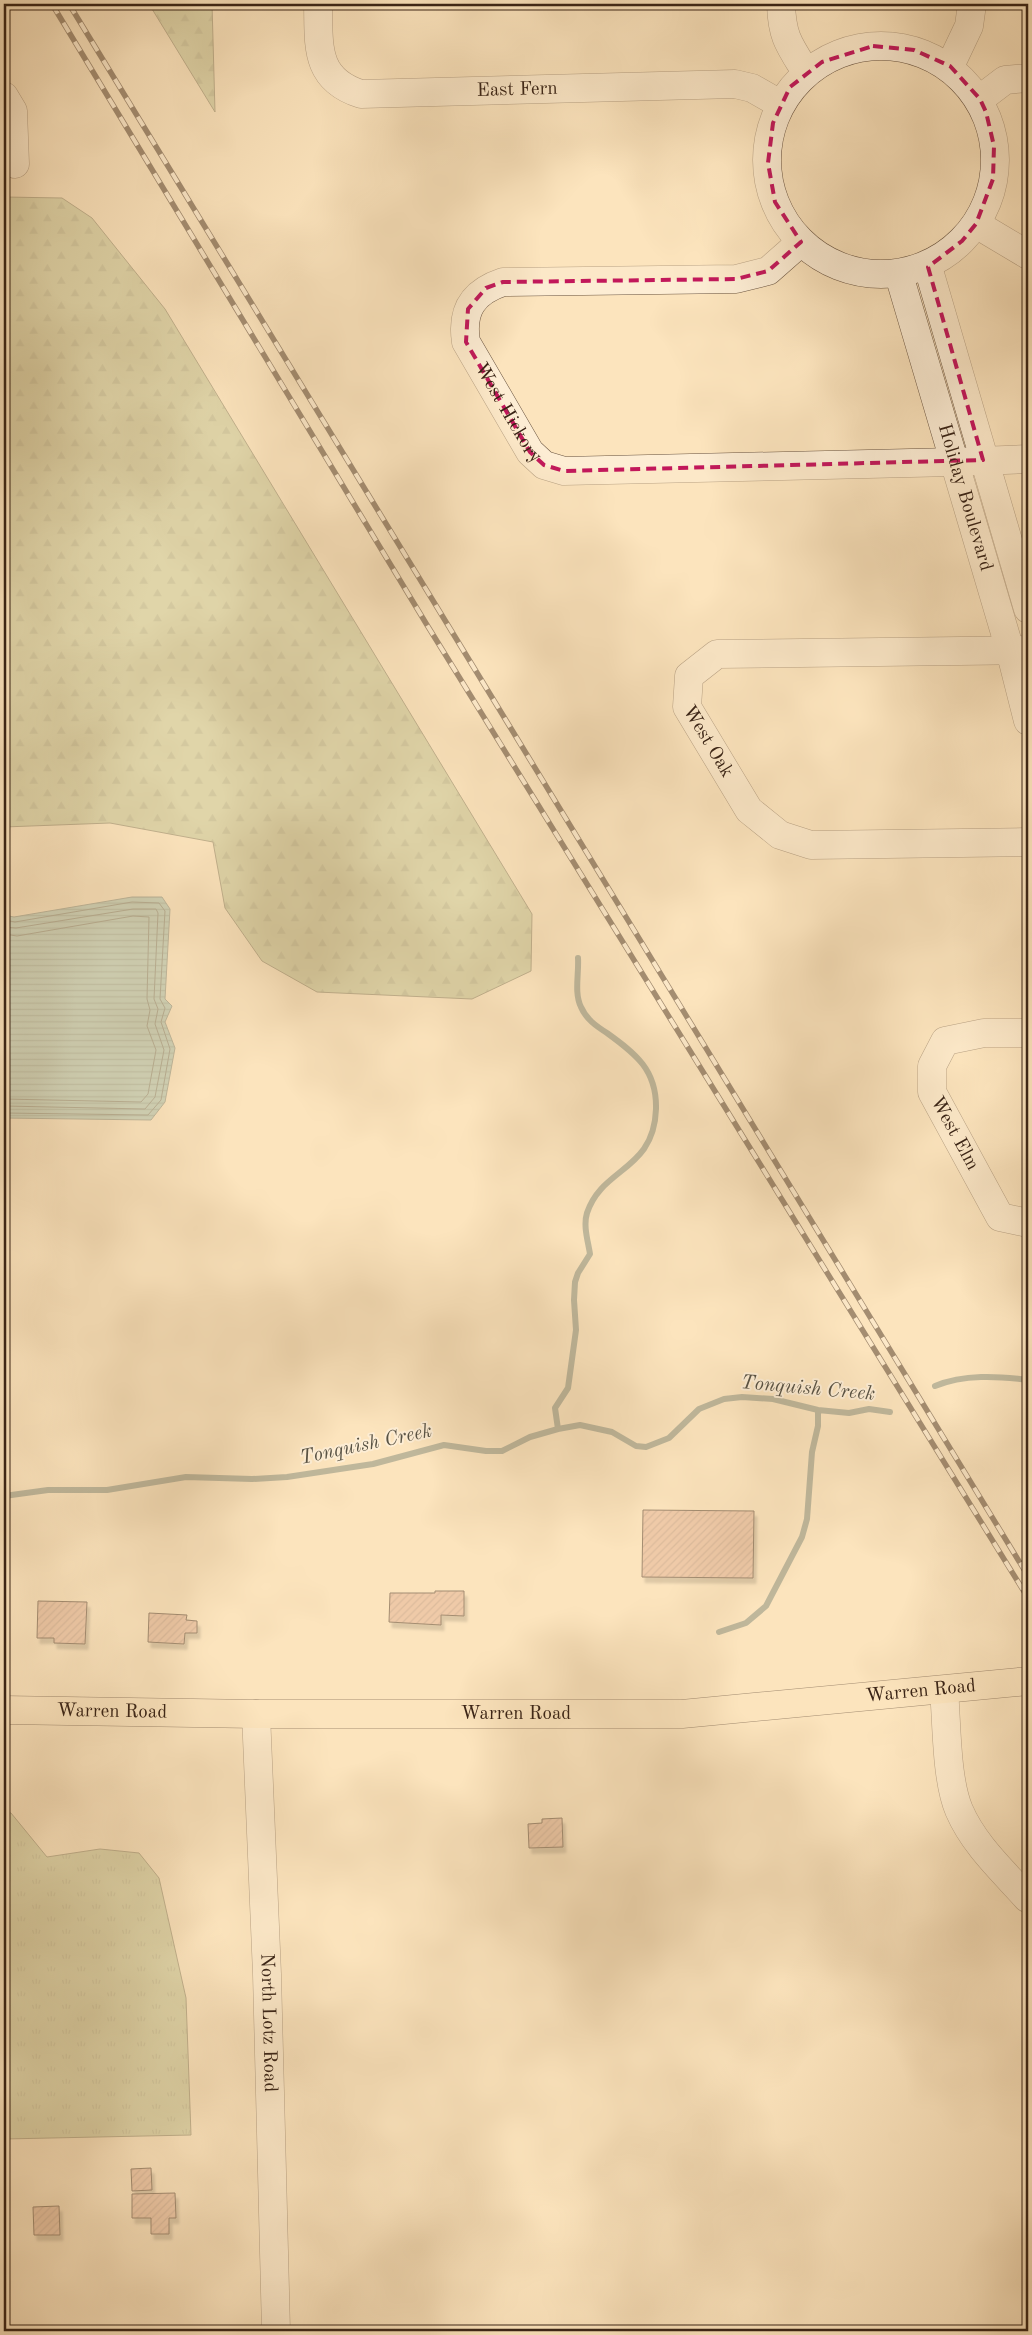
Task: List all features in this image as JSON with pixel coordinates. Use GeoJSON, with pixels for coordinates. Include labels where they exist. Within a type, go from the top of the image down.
{"type":"FeatureCollection","features":[{"type":"Feature","properties":{"kind":"main road","name":"Warren Road"},"geometry":{"type":"LineString","coordinates":[[4,1710],[256,1714],[682,1714],[1028,1681]]}},
{"type":"Feature","properties":{"kind":"street","name":"East Fern"},"geometry":{"type":"LineString","coordinates":[[318,4],[319,50],[323,64],[341,86],[361,94],[734,84],[752,88],[780,104]]}},
{"type":"Feature","properties":{"kind":"street"},"geometry":{"type":"LineString","coordinates":[[781,4],[782,26],[787,43],[806,72]]}},
{"type":"Feature","properties":{"kind":"street"},"geometry":{"type":"LineString","coordinates":[[950,66],[969,26],[972,4]]}},
{"type":"Feature","properties":{"kind":"street"},"geometry":{"type":"LineString","coordinates":[[873,46],[914,50],[950,66],[980,99],[991,129],[994,162],[990,196],[976,224],[951,251],[928,267],[900,276],[882,276],[857,272],[825,260],[801,242],[782,216],[770,182],[768,163],[769,140],[780,104],[790,87],[806,72],[838,55],[873,46]]}},
{"type":"Feature","properties":{"kind":"street"},"geometry":{"type":"LineString","coordinates":[[980,99],[1005,80],[1028,78]]}},
{"type":"Feature","properties":{"kind":"street"},"geometry":{"type":"LineString","coordinates":[[4,96],[13,111],[15,164]]}},
{"type":"Feature","properties":{"kind":"street"},"geometry":{"type":"LineString","coordinates":[[976,224],[1028,256]]}},
{"type":"Feature","properties":{"kind":"street","name":"West Hickory"},"geometry":{"type":"LineString","coordinates":[[801,242],[768,271],[736,278],[502,282],[486,288],[476,297],[468,309],[464,330],[466,342],[530,452],[544,465],[564,471],[953,462],[1028,458]]}},
{"type":"Feature","properties":{"kind":"street","name":"Holiday Boulevard"},"geometry":{"type":"LineString","coordinates":[[928,267],[1028,609]]}},
{"type":"Feature","properties":{"kind":"street","name":"Holiday Boulevard"},"geometry":{"type":"LineString","coordinates":[[900,276],[953,462],[1019,650],[1028,721]]}},
{"type":"Feature","properties":{"kind":"street","name":"West Oak"},"geometry":{"type":"LineString","coordinates":[[1019,650],[717,654],[689,676],[687,707],[749,810],[780,835],[811,845],[1028,842]]}},
{"type":"Feature","properties":{"kind":"street","name":"West Elm"},"geometry":{"type":"LineString","coordinates":[[1028,1033],[984,1033],[945,1041],[932,1066],[932,1092],[1000,1217],[1028,1223]]}},
{"type":"Feature","properties":{"kind":"street"},"geometry":{"type":"LineString","coordinates":[[944,1690],[952,1777],[959,1810],[979,1844],[1027,1898]]}},
{"type":"Feature","properties":{"kind":"street","name":"North Lotz Road"},"geometry":{"type":"LineString","coordinates":[[256,1714],[266,1974],[276,2331]]}},
{"type":"Feature","properties":{"kind":"highlighted area"},"geometry":{"type":"Polygon","coordinates":[[[873,46],[914,50],[950,66],[980,99],[986,112],[994,146],[993,179],[976,224],[962,241],[928,267],[983,460],[564,471],[544,465],[530,452],[466,342],[468,309],[486,288],[503,282],[736,279],[768,271],[801,242],[775,202],[768,163],[773,123],[790,87],[822,62],[873,46]]]}},
{"type":"Feature","properties":{"kind":"green space"},"geometry":{"type":"Polygon","coordinates":[[[149,4],[212,4],[215,112],[149,4]]]}},
{"type":"Feature","properties":{"kind":"green space"},"geometry":{"type":"Polygon","coordinates":[[[4,197],[62,198],[92,218],[165,309],[532,914],[531,971],[472,999],[317,992],[262,961],[225,908],[213,842],[110,823],[4,827],[4,197]]]}},
{"type":"Feature","properties":{"kind":"green space"},"geometry":{"type":"Polygon","coordinates":[[[4,1812],[11,1813],[47,1857],[100,1849],[139,1853],[159,1878],[186,1998],[191,2135],[4,2139],[4,1812]]]}},
{"type":"Feature","properties":{"kind":"water"},"geometry":{"type":"Polygon","coordinates":[[[132,897],[162,897],[170,909],[165,999],[172,1006],[165,1022],[175,1048],[165,1102],[151,1120],[4,1118],[4,915],[14,917],[132,897]]]}},
{"type":"Feature","properties":{"kind":"building"},"geometry":{"type":"Polygon","coordinates":[[[643,1510],[754,1511],[753,1578],[642,1577],[643,1510]]]}},
{"type":"Feature","properties":{"kind":"building"},"geometry":{"type":"Polygon","coordinates":[[[435,1591],[464,1591],[464,1616],[441,1615],[441,1625],[389,1622],[390,1593],[435,1593],[435,1591]]]}},
{"type":"Feature","properties":{"kind":"building"},"geometry":{"type":"Polygon","coordinates":[[[38,1601],[87,1602],[85,1644],[54,1643],[54,1638],[37,1638],[38,1601]]]}},
{"type":"Feature","properties":{"kind":"building"},"geometry":{"type":"Polygon","coordinates":[[[149,1613],[187,1615],[186,1620],[197,1621],[197,1633],[185,1633],[184,1644],[148,1642],[149,1613]]]}},
{"type":"Feature","properties":{"kind":"building"},"geometry":{"type":"Polygon","coordinates":[[[562,1818],[563,1847],[529,1848],[528,1824],[542,1823],[542,1819],[562,1818]]]}},
{"type":"Feature","properties":{"kind":"building"},"geometry":{"type":"Polygon","coordinates":[[[151,2168],[152,2190],[132,2191],[131,2169],[151,2168]]]}},
{"type":"Feature","properties":{"kind":"building"},"geometry":{"type":"Polygon","coordinates":[[[175,2193],[176,2218],[169,2218],[169,2234],[151,2234],[151,2218],[132,2218],[132,2194],[175,2193]]]}},
{"type":"Feature","properties":{"kind":"building"},"geometry":{"type":"Polygon","coordinates":[[[59,2206],[60,2235],[34,2235],[33,2207],[59,2206]]]}},
{"type":"Feature","properties":{"kind":"waterway"},"geometry":{"type":"LineString","coordinates":[[558,1429],[555,1408],[568,1388],[576,1330],[575,1282],[578,1273],[590,1254],[586,1228],[587,1213],[594,1198],[604,1186],[637,1157],[646,1145],[653,1129],[656,1109],[653,1084],[643,1064],[627,1048],[592,1022],[583,1011],[578,996],[578,958]]}},
{"type":"Feature","properties":{"kind":"waterway","name":"Tonquish Creek"},"geometry":{"type":"LineString","coordinates":[[935,1386],[958,1379],[981,1377],[1028,1380]]}},
{"type":"Feature","properties":{"kind":"waterway","name":"Tonquish Creek"},"geometry":{"type":"LineString","coordinates":[[4,1496],[48,1490],[107,1490],[186,1477],[252,1479],[287,1477],[373,1464],[444,1445],[486,1451],[502,1451],[530,1437],[580,1425],[612,1432],[636,1446],[646,1447],[669,1438],[699,1409],[724,1399],[742,1397],[773,1399],[818,1410],[849,1413],[869,1409],[890,1412]]}},
{"type":"Feature","properties":{"kind":"waterway"},"geometry":{"type":"LineString","coordinates":[[719,1632],[746,1623],[766,1606],[802,1537],[807,1519],[812,1452],[818,1426],[818,1410]]}},
{"type":"Feature","properties":{"kind":"railway"},"geometry":{"type":"LineString","coordinates":[[52,4],[427,625],[1028,1598]]}},
{"type":"Feature","properties":{"kind":"railway"},"geometry":{"type":"LineString","coordinates":[[69,4],[1028,1576]]}}]}
